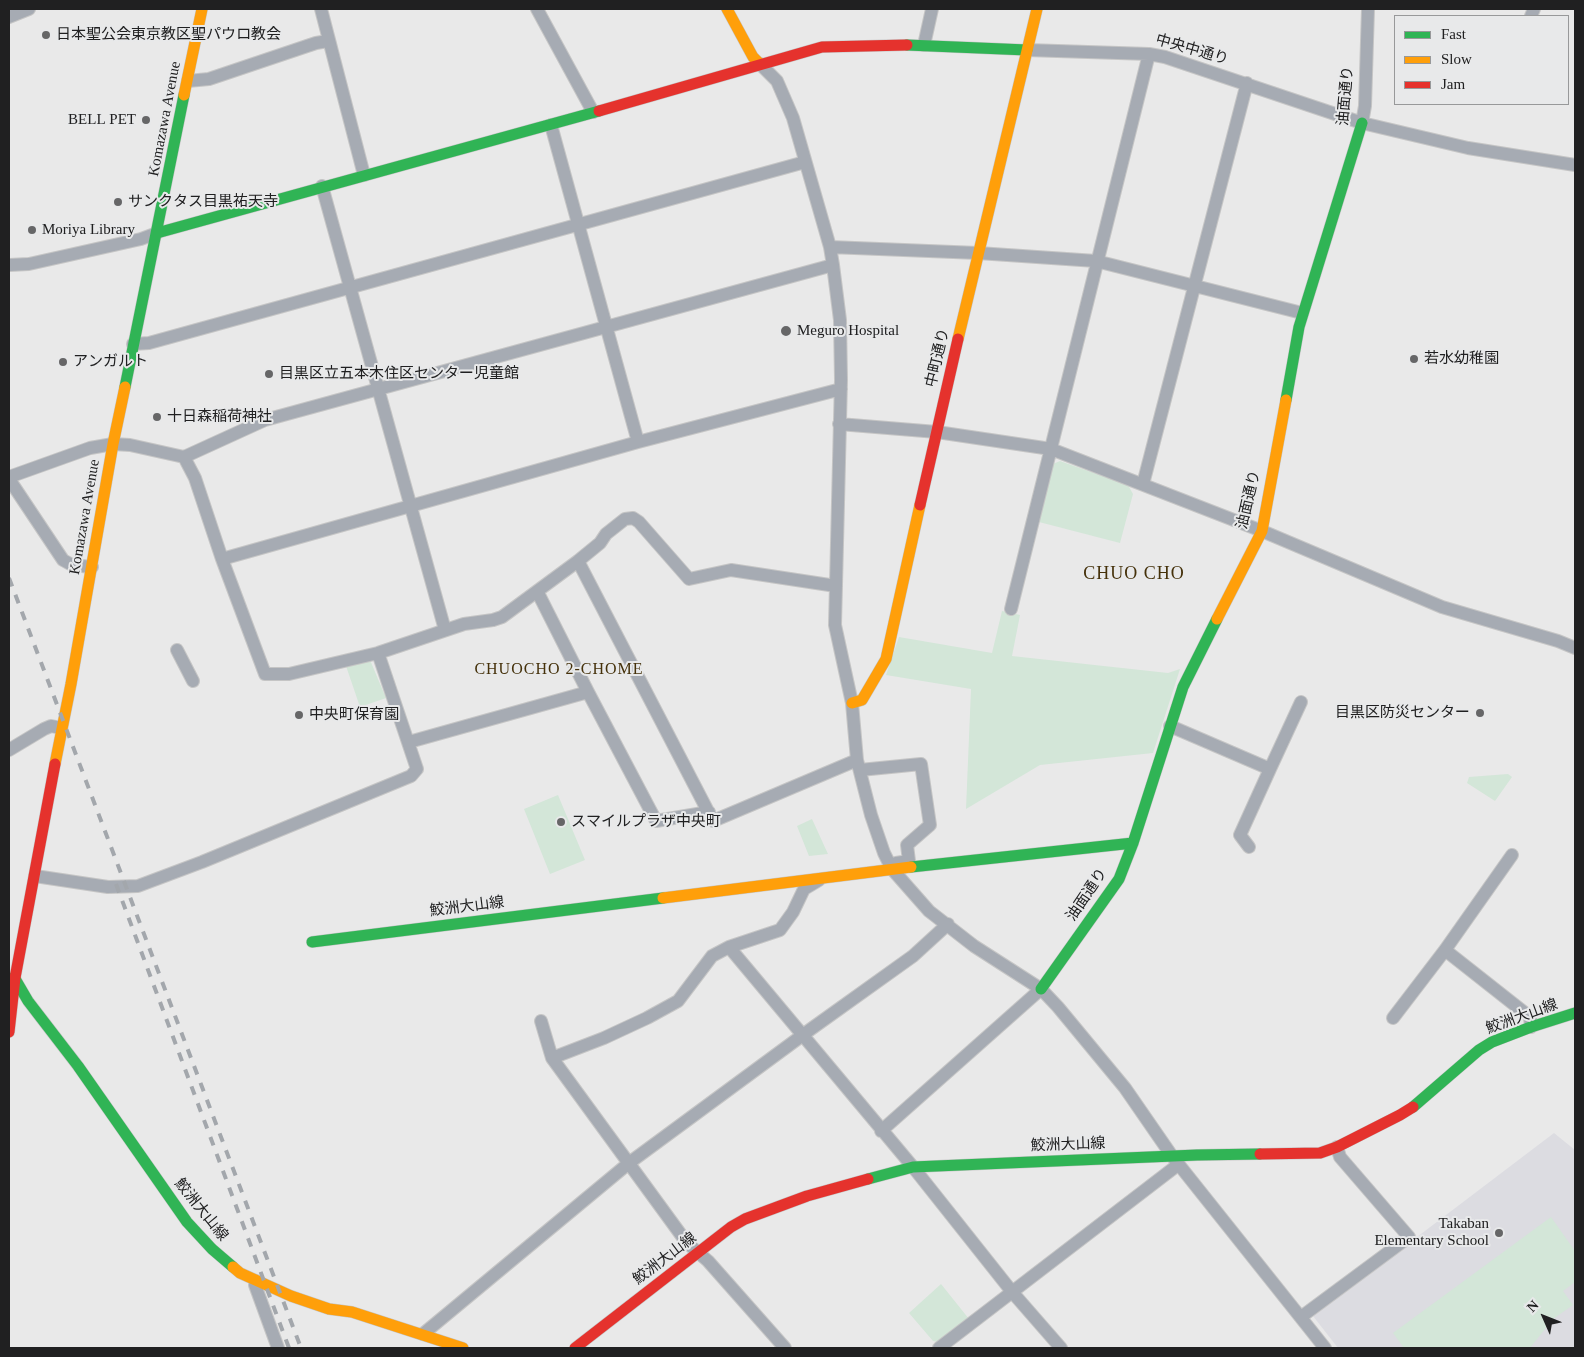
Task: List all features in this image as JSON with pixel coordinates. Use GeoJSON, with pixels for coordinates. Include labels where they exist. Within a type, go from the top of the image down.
{"type":"FeatureCollection","features":[{"type":"Feature","properties":{"kind":"main road","name":"Komazawa Avenue"},"geometry":{"type":"LineString","coordinates":[[9,1032],[12,973],[35,876],[113,444],[202,9]]}},
{"type":"Feature","properties":{"kind":"main road"},"geometry":{"type":"LineString","coordinates":[[728,9],[753,57],[760,64]]}},
{"type":"Feature","properties":{"kind":"main road","name":"中町通り"},"geometry":{"type":"LineString","coordinates":[[852,703],[862,700],[886,659],[978,253],[1036,9]]}},
{"type":"Feature","properties":{"kind":"main road","name":"中央中通り"},"geometry":{"type":"LineString","coordinates":[[157,233],[322,186],[551,125],[822,47],[924,44],[1027,50]]}},
{"type":"Feature","properties":{"kind":"main road","name":"油面通り"},"geometry":{"type":"LineString","coordinates":[[1041,989],[1119,879],[1133,842],[1183,687],[1262,530],[1302,313],[1362,123]]}},
{"type":"Feature","properties":{"kind":"main road","name":"鮫洲大山線"},"geometry":{"type":"LineString","coordinates":[[312,942],[821,878],[891,866],[1133,842]]}},
{"type":"Feature","properties":{"kind":"main road","name":"鮫洲大山線"},"geometry":{"type":"LineString","coordinates":[[12,973],[28,1001],[78,1066],[188,1222],[212,1249],[240,1273],[292,1296],[329,1309],[352,1312],[463,1348]]}},
{"type":"Feature","properties":{"kind":"main road","name":"鮫洲大山線"},"geometry":{"type":"LineString","coordinates":[[575,1348],[616,1314],[731,1227],[745,1219],[807,1196],[913,1167],[1176,1160],[1320,1153],[1337,1147],[1400,1116],[1420,1102],[1479,1050],[1492,1042],[1575,1013]]}},
{"type":"Feature","properties":{"kind":"street"},"geometry":{"type":"LineString","coordinates":[[9,17],[29,9]]}},
{"type":"Feature","properties":{"kind":"street"},"geometry":{"type":"LineString","coordinates":[[321,9],[364,175]]}},
{"type":"Feature","properties":{"kind":"street"},"geometry":{"type":"LineString","coordinates":[[537,9],[593,112]]}},
{"type":"Feature","properties":{"kind":"street"},"geometry":{"type":"LineString","coordinates":[[924,44],[932,9]]}},
{"type":"Feature","properties":{"kind":"street","name":"油面通り"},"geometry":{"type":"LineString","coordinates":[[1362,123],[1368,9]]}},
{"type":"Feature","properties":{"kind":"street"},"geometry":{"type":"LineString","coordinates":[[188,81],[209,79],[316,42],[328,41]]}},
{"type":"Feature","properties":{"kind":"street","name":"中央中通り"},"geometry":{"type":"LineString","coordinates":[[1027,50],[1165,56],[1362,123],[1468,148],[1575,165]]}},
{"type":"Feature","properties":{"kind":"street"},"geometry":{"type":"LineString","coordinates":[[1011,609],[1149,54]]}},
{"type":"Feature","properties":{"kind":"street"},"geometry":{"type":"LineString","coordinates":[[760,64],[776,80],[793,118],[830,247],[833,265],[840,320],[841,389],[835,625],[852,703],[858,765],[872,816],[891,866],[929,911],[974,946],[1041,989],[1058,1007],[1104,1061],[1176,1160],[1325,1348]]}},
{"type":"Feature","properties":{"kind":"street"},"geometry":{"type":"LineString","coordinates":[[1143,484],[1247,83]]}},
{"type":"Feature","properties":{"kind":"street"},"geometry":{"type":"LineString","coordinates":[[551,125],[638,442]]}},
{"type":"Feature","properties":{"kind":"street"},"geometry":{"type":"LineString","coordinates":[[133,344],[150,342],[805,162]]}},
{"type":"Feature","properties":{"kind":"street"},"geometry":{"type":"LineString","coordinates":[[322,186],[444,630]]}},
{"type":"Feature","properties":{"kind":"street"},"geometry":{"type":"LineString","coordinates":[[9,265],[29,264],[141,239],[157,233]]}},
{"type":"Feature","properties":{"kind":"street"},"geometry":{"type":"LineString","coordinates":[[830,247],[978,253],[1096,261],[1302,313]]}},
{"type":"Feature","properties":{"kind":"street"},"geometry":{"type":"LineString","coordinates":[[92,567],[72,565],[64,560],[9,478],[90,448],[113,444],[184,456],[265,420],[833,265]]}},
{"type":"Feature","properties":{"kind":"street"},"geometry":{"type":"LineString","coordinates":[[222,559],[638,442],[841,389]]}},
{"type":"Feature","properties":{"kind":"street"},"geometry":{"type":"LineString","coordinates":[[839,424],[937,432],[1051,449],[1262,530],[1442,607],[1558,641],[1575,648]]}},
{"type":"Feature","properties":{"kind":"street"},"geometry":{"type":"LineString","coordinates":[[184,456],[195,478],[222,559],[265,674],[289,674],[378,653],[464,624],[502,617],[578,561],[600,543],[606,534],[625,520],[633,518],[656,539],[689,579],[731,570],[836,586]]}},
{"type":"Feature","properties":{"kind":"street"},"geometry":{"type":"LineString","coordinates":[[578,561],[713,821],[858,765],[921,764],[930,825],[907,845],[909,861],[891,866]]}},
{"type":"Feature","properties":{"kind":"street"},"geometry":{"type":"LineString","coordinates":[[537,592],[656,821],[708,812]]}},
{"type":"Feature","properties":{"kind":"street"},"geometry":{"type":"LineString","coordinates":[[177,650],[193,680]]}},
{"type":"Feature","properties":{"kind":"street"},"geometry":{"type":"LineString","coordinates":[[35,876],[108,887],[138,886],[202,862],[412,776],[417,769],[378,653]]}},
{"type":"Feature","properties":{"kind":"street"},"geometry":{"type":"LineString","coordinates":[[409,742],[588,692]]}},
{"type":"Feature","properties":{"kind":"street"},"geometry":{"type":"LineString","coordinates":[[1249,847],[1240,835],[1300,702]]}},
{"type":"Feature","properties":{"kind":"street"},"geometry":{"type":"LineString","coordinates":[[9,750],[51,726],[61,728]]}},
{"type":"Feature","properties":{"kind":"street"},"geometry":{"type":"LineString","coordinates":[[1170,726],[1270,769]]}},
{"type":"Feature","properties":{"kind":"street"},"geometry":{"type":"LineString","coordinates":[[1393,1018],[1445,950],[1512,855]]}},
{"type":"Feature","properties":{"kind":"street"},"geometry":{"type":"LineString","coordinates":[[552,1058],[639,1022],[678,1001],[712,956],[729,947],[780,930],[793,912],[804,889],[821,878]]}},
{"type":"Feature","properties":{"kind":"street"},"geometry":{"type":"LineString","coordinates":[[423,1334],[629,1163],[802,1035],[913,956],[948,924]]}},
{"type":"Feature","properties":{"kind":"street"},"geometry":{"type":"LineString","coordinates":[[729,947],[913,1167],[1013,1293],[1061,1348]]}},
{"type":"Feature","properties":{"kind":"street"},"geometry":{"type":"LineString","coordinates":[[1445,950],[1530,1017],[1531,1027]]}},
{"type":"Feature","properties":{"kind":"street"},"geometry":{"type":"LineString","coordinates":[[881,1131],[1041,989]]}},
{"type":"Feature","properties":{"kind":"street"},"geometry":{"type":"LineString","coordinates":[[541,1021],[552,1058],[687,1243],[699,1252],[785,1348]]}},
{"type":"Feature","properties":{"kind":"street"},"geometry":{"type":"LineString","coordinates":[[1301,1318],[1409,1237],[1340,1157],[1337,1147]]}},
{"type":"Feature","properties":{"kind":"street"},"geometry":{"type":"LineString","coordinates":[[939,1348],[1013,1293],[1176,1160]]}},
{"type":"Feature","properties":{"kind":"street"},"geometry":{"type":"LineString","coordinates":[[256,1281],[255,1285],[278,1348]]}},
{"type":"Feature","properties":{"kind":"shaded area","name":"Takaban Elementary School"},"geometry":{"type":"Polygon","coordinates":[[[1554,1133],[1575,1150],[1575,1348],[1338,1348],[1313,1316],[1554,1133]]]}},
{"type":"Feature","properties":{"kind":"green space"},"geometry":{"type":"Polygon","coordinates":[[[1060,461],[1128,485],[1133,494],[1120,543],[1039,522],[1053,464],[1060,461]]]}},
{"type":"Feature","properties":{"kind":"green space"},"geometry":{"type":"Polygon","coordinates":[[[1002,611],[1020,615],[1012,656],[1168,673],[1180,669],[1153,753],[1040,765],[966,809],[971,689],[886,675],[899,637],[992,653],[1002,611]]]}},
{"type":"Feature","properties":{"kind":"green space"},"geometry":{"type":"Polygon","coordinates":[[[370,660],[386,698],[360,707],[346,666],[370,660]]]}},
{"type":"Feature","properties":{"kind":"green space"},"geometry":{"type":"Polygon","coordinates":[[[1508,774],[1512,777],[1495,801],[1467,783],[1469,777],[1508,774]]]}},
{"type":"Feature","properties":{"kind":"green space"},"geometry":{"type":"Polygon","coordinates":[[[558,795],[585,860],[550,874],[524,809],[558,795]]]}},
{"type":"Feature","properties":{"kind":"green space"},"geometry":{"type":"Polygon","coordinates":[[[812,819],[828,854],[809,856],[797,826],[812,819]]]}},
{"type":"Feature","properties":{"kind":"green space"},"geometry":{"type":"Polygon","coordinates":[[[1551,1217],[1575,1251],[1575,1282],[1563,1291],[1573,1305],[1553,1319],[1530,1348],[1404,1348],[1393,1333],[1551,1217]]]}},
{"type":"Feature","properties":{"kind":"green space"},"geometry":{"type":"Polygon","coordinates":[[[941,1284],[969,1319],[938,1342],[933,1341],[909,1313],[941,1284]]]}},
{"type":"Feature","properties":{"kind":"railway"},"geometry":{"type":"LineString","coordinates":[[9,578],[301,1348]]}},
{"type":"Feature","properties":{"kind":"railway"},"geometry":{"type":"LineString","coordinates":[[116,884],[289,1348]]}},
{"type":"Feature","properties":{"kind":"traffic: fast"},"geometry":{"type":"LineString","coordinates":[[907,45],[1027,50]]}},
{"type":"Feature","properties":{"kind":"traffic: fast"},"geometry":{"type":"LineString","coordinates":[[125,387],[184,95]]}},
{"type":"Feature","properties":{"kind":"traffic: fast"},"geometry":{"type":"LineString","coordinates":[[157,233],[599,111]]}},
{"type":"Feature","properties":{"kind":"traffic: fast"},"geometry":{"type":"LineString","coordinates":[[1286,400],[1299,327],[1362,123]]}},
{"type":"Feature","properties":{"kind":"traffic: fast"},"geometry":{"type":"LineString","coordinates":[[1041,989],[1119,879],[1133,843],[1183,687],[1217,619]]}},
{"type":"Feature","properties":{"kind":"traffic: fast"},"geometry":{"type":"LineString","coordinates":[[911,867],[1133,843]]}},
{"type":"Feature","properties":{"kind":"traffic: fast"},"geometry":{"type":"LineString","coordinates":[[312,942],[663,898]]}},
{"type":"Feature","properties":{"kind":"traffic: fast"},"geometry":{"type":"LineString","coordinates":[[14,977],[28,1001],[78,1066],[187,1222],[212,1249],[233,1267]]}},
{"type":"Feature","properties":{"kind":"traffic: fast"},"geometry":{"type":"LineString","coordinates":[[1413,1107],[1479,1050],[1492,1042],[1575,1013]]}},
{"type":"Feature","properties":{"kind":"traffic: fast"},"geometry":{"type":"LineString","coordinates":[[868,1179],[913,1167],[1260,1154]]}},
{"type":"Feature","properties":{"kind":"traffic: slow"},"geometry":{"type":"LineString","coordinates":[[184,95],[202,9]]}},
{"type":"Feature","properties":{"kind":"traffic: slow"},"geometry":{"type":"LineString","coordinates":[[727,9],[753,57],[760,64]]}},
{"type":"Feature","properties":{"kind":"traffic: slow"},"geometry":{"type":"LineString","coordinates":[[958,339],[1037,9]]}},
{"type":"Feature","properties":{"kind":"traffic: slow"},"geometry":{"type":"LineString","coordinates":[[55,764],[125,387]]}},
{"type":"Feature","properties":{"kind":"traffic: slow"},"geometry":{"type":"LineString","coordinates":[[1217,619],[1262,531],[1286,400]]}},
{"type":"Feature","properties":{"kind":"traffic: slow"},"geometry":{"type":"LineString","coordinates":[[852,703],[862,700],[886,659],[920,505]]}},
{"type":"Feature","properties":{"kind":"traffic: slow"},"geometry":{"type":"LineString","coordinates":[[663,898],[911,867]]}},
{"type":"Feature","properties":{"kind":"traffic: slow"},"geometry":{"type":"LineString","coordinates":[[233,1267],[240,1273],[291,1296],[329,1309],[352,1312],[463,1348]]}},
{"type":"Feature","properties":{"kind":"traffic: jam"},"geometry":{"type":"LineString","coordinates":[[599,111],[822,47],[907,45]]}},
{"type":"Feature","properties":{"kind":"traffic: jam"},"geometry":{"type":"LineString","coordinates":[[920,505],[958,339]]}},
{"type":"Feature","properties":{"kind":"traffic: jam"},"geometry":{"type":"LineString","coordinates":[[9,1032],[15,978],[55,764]]}},
{"type":"Feature","properties":{"kind":"traffic: jam"},"geometry":{"type":"LineString","coordinates":[[1260,1154],[1320,1153],[1337,1147],[1413,1107]]}},
{"type":"Feature","properties":{"kind":"traffic: jam"},"geometry":{"type":"LineString","coordinates":[[575,1348],[731,1227],[745,1219],[807,1196],[868,1179]]}},
{"type":"Feature","properties":{"kind":"place","name":"日本聖公会東京教区聖パウロ教会"},"geometry":{"type":"Point","coordinates":[46,35]}},
{"type":"Feature","properties":{"kind":"place","name":"BELL PET"},"geometry":{"type":"Point","coordinates":[146,120]}},
{"type":"Feature","properties":{"kind":"place","name":"サンクタス目黒祐天寺"},"geometry":{"type":"Point","coordinates":[118,202]}},
{"type":"Feature","properties":{"kind":"place","name":"Moriya Library"},"geometry":{"type":"Point","coordinates":[32,230]}},
{"type":"Feature","properties":{"kind":"place","name":"Meguro Hospital"},"geometry":{"type":"Point","coordinates":[786,331]}},
{"type":"Feature","properties":{"kind":"place","name":"若水幼稚園"},"geometry":{"type":"Point","coordinates":[1414,359]}},
{"type":"Feature","properties":{"kind":"place","name":"アンガルト"},"geometry":{"type":"Point","coordinates":[63,362]}},
{"type":"Feature","properties":{"kind":"place","name":"目黒区立五本木住区センター児童館"},"geometry":{"type":"Point","coordinates":[269,374]}},
{"type":"Feature","properties":{"kind":"place","name":"十日森稲荷神社"},"geometry":{"type":"Point","coordinates":[157,417]}},
{"type":"Feature","properties":{"kind":"place","name":"目黒区防災センター"},"geometry":{"type":"Point","coordinates":[1480,713]}},
{"type":"Feature","properties":{"kind":"place","name":"中央町保育園"},"geometry":{"type":"Point","coordinates":[299,715]}},
{"type":"Feature","properties":{"kind":"place","name":"スマイルプラザ中央町"},"geometry":{"type":"Point","coordinates":[561,822]}},
{"type":"Feature","properties":{"kind":"place","name":"Takaban Elementary School"},"geometry":{"type":"Point","coordinates":[1499,1233]}},
{"type":"Feature","properties":{"kind":"district","name":"CHUO CHO"},"geometry":{"type":"Point","coordinates":[1134,574]}},
{"type":"Feature","properties":{"kind":"district","name":"CHUOCHO 2-CHOME"},"geometry":{"type":"Point","coordinates":[559,670]}}]}
